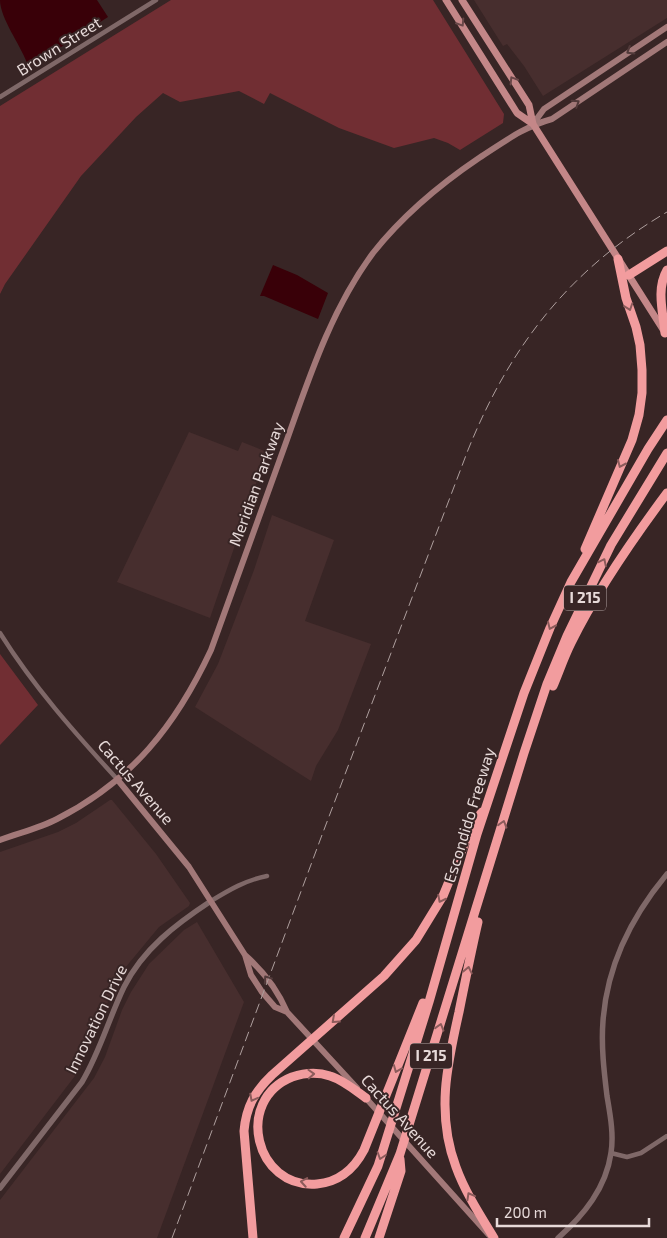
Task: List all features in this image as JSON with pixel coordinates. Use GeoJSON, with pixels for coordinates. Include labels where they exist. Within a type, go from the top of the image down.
{"type":"FeatureCollection","features":[{"type":"Feature","properties":{"kind":"highway"},"geometry":{"type":"LineString","coordinates":[[631,279],[667,251]]}},
{"type":"Feature","properties":{"kind":"highway"},"geometry":{"type":"LineString","coordinates":[[571,582],[632,440],[639,414],[642,370],[640,345],[626,298],[618,259]]}},
{"type":"Feature","properties":{"kind":"highway"},"geometry":{"type":"LineString","coordinates":[[666,334],[661,294],[663,278],[667,270]]}},
{"type":"Feature","properties":{"kind":"highway","name":"Escondido Freeway"},"geometry":{"type":"LineString","coordinates":[[344,1238],[378,1166],[402,1091],[485,808],[524,693],[571,582],[648,449],[667,420]]}},
{"type":"Feature","properties":{"kind":"highway","name":"I 215"},"geometry":{"type":"LineString","coordinates":[[365,1238],[400,1154],[547,684],[567,636],[611,545],[667,453]]}},
{"type":"Feature","properties":{"kind":"highway"},"geometry":{"type":"LineString","coordinates":[[524,753],[570,643],[627,549],[667,493]]}},
{"type":"Feature","properties":{"kind":"highway"},"geometry":{"type":"LineString","coordinates":[[253,1238],[244,1131],[245,1118],[253,1097],[260,1086],[384,976],[416,940],[443,896],[473,823],[485,808]]}},
{"type":"Feature","properties":{"kind":"highway"},"geometry":{"type":"LineString","coordinates":[[488,870],[450,1054],[444,1094],[446,1123],[456,1166],[464,1185],[493,1238]]}},
{"type":"Feature","properties":{"kind":"highway"},"geometry":{"type":"LineString","coordinates":[[368,1100],[329,1075],[307,1074],[289,1079],[279,1085],[263,1104],[258,1122],[258,1139],[266,1158],[273,1167],[287,1178],[308,1184],[325,1183],[334,1180],[355,1165],[370,1137],[446,942]]}},
{"type":"Feature","properties":{"kind":"highway"},"geometry":{"type":"LineString","coordinates":[[379,1238],[401,1171],[400,1154]]}},
{"type":"Feature","properties":{"kind":"main road"},"geometry":{"type":"LineString","coordinates":[[446,0],[517,113],[533,124],[552,119],[667,42]]}},
{"type":"Feature","properties":{"kind":"main road"},"geometry":{"type":"LineString","coordinates":[[462,0],[529,105],[533,124],[666,334]]}},
{"type":"Feature","properties":{"kind":"main road"},"geometry":{"type":"LineString","coordinates":[[533,124],[545,108],[667,27]]}},
{"type":"Feature","properties":{"kind":"main road","name":"Meridian Parkway"},"geometry":{"type":"LineString","coordinates":[[0,840],[57,819],[94,797],[117,779],[149,749],[168,726],[187,698],[211,650],[311,374],[332,324],[358,275],[403,218],[433,190],[533,124]]}},
{"type":"Feature","properties":{"kind":"main road","name":"Cactus Avenue"},"geometry":{"type":"LineString","coordinates":[[117,779],[175,849],[245,955],[251,975],[274,1007],[287,1012]]}},
{"type":"Feature","properties":{"kind":"main road","name":"Cactus Avenue"},"geometry":{"type":"LineString","coordinates":[[245,955],[258,966],[282,1000],[287,1012],[493,1238]]}},
{"type":"Feature","properties":{"kind":"street","name":"Brown Street"},"geometry":{"type":"LineString","coordinates":[[0,96],[156,0]]}},
{"type":"Feature","properties":{"kind":"street","name":"Cactus Avenue"},"geometry":{"type":"LineString","coordinates":[[0,633],[52,705],[117,779]]}},
{"type":"Feature","properties":{"kind":"street"},"geometry":{"type":"LineString","coordinates":[[558,1238],[590,1204],[605,1175],[611,1152],[612,1126],[602,1052],[606,996],[617,954],[627,932],[639,911],[667,874]]}},
{"type":"Feature","properties":{"kind":"street","name":"Innovation Drive"},"geometry":{"type":"LineString","coordinates":[[0,1188],[82,1082],[93,1063],[125,985],[144,957],[176,925],[210,901],[236,886],[267,876]]}},
{"type":"Feature","properties":{"kind":"street"},"geometry":{"type":"LineString","coordinates":[[611,1152],[627,1156],[641,1153],[667,1136]]}},
{"type":"Feature","properties":{"kind":"shaded area"},"geometry":{"type":"Polygon","coordinates":[[[0,0],[97,0],[108,17],[33,65],[27,63],[3,15],[0,0]]]}},
{"type":"Feature","properties":{"kind":"shaded area"},"geometry":{"type":"Polygon","coordinates":[[[171,0],[433,0],[504,114],[503,123],[460,150],[434,138],[394,148],[339,128],[270,93],[264,104],[239,91],[180,102],[163,93],[136,117],[81,176],[5,284],[0,294],[0,106],[171,0]]]}},
{"type":"Feature","properties":{"kind":"shaded area"},"geometry":{"type":"Polygon","coordinates":[[[474,0],[667,0],[667,18],[543,96],[507,44],[503,46],[474,0]]]}},
{"type":"Feature","properties":{"kind":"shaded area"},"geometry":{"type":"Polygon","coordinates":[[[273,265],[297,275],[328,293],[318,319],[260,296],[273,265]]]}},
{"type":"Feature","properties":{"kind":"shaded area"},"geometry":{"type":"Polygon","coordinates":[[[189,432],[238,451],[242,442],[267,452],[210,618],[117,582],[189,432]]]}},
{"type":"Feature","properties":{"kind":"shaded area"},"geometry":{"type":"Polygon","coordinates":[[[272,515],[334,540],[305,621],[371,644],[338,730],[316,766],[311,781],[195,707],[218,664],[254,570],[272,515]]]}},
{"type":"Feature","properties":{"kind":"shaded area"},"geometry":{"type":"Polygon","coordinates":[[[0,654],[38,705],[0,745],[0,654]]]}},
{"type":"Feature","properties":{"kind":"shaded area"},"geometry":{"type":"Polygon","coordinates":[[[112,800],[156,854],[190,903],[189,906],[159,927],[125,968],[112,992],[81,1068],[0,1174],[0,852],[58,832],[76,823],[112,800]]]}},
{"type":"Feature","properties":{"kind":"shaded area"},"geometry":{"type":"Polygon","coordinates":[[[197,922],[244,1002],[157,1238],[0,1238],[0,1200],[94,1078],[105,1057],[122,1010],[149,964],[184,930],[197,922]]]}},
{"type":"Feature","properties":{"kind":"railway"},"geometry":{"type":"LineString","coordinates":[[172,1238],[322,835],[468,450],[485,412],[503,377],[524,344],[546,314],[572,285],[600,259],[667,212]]}}]}
